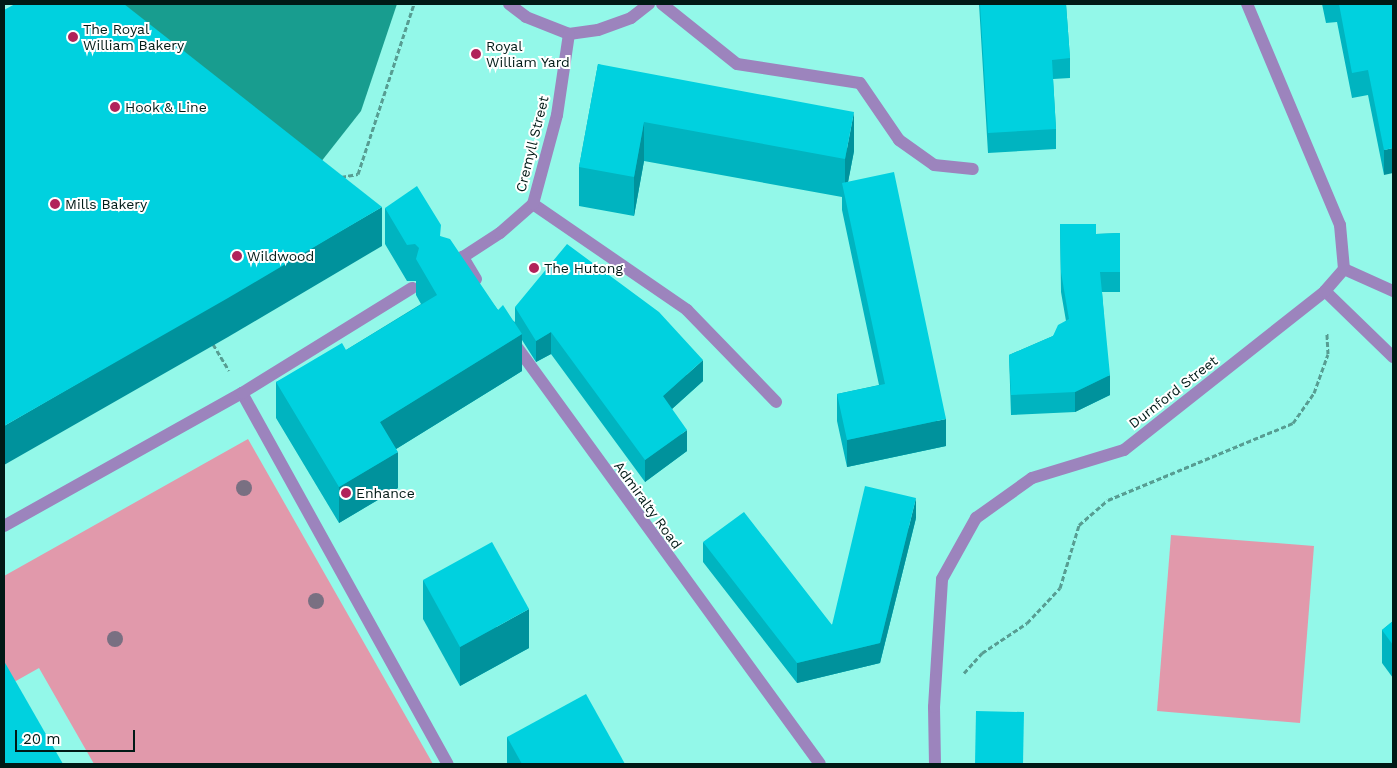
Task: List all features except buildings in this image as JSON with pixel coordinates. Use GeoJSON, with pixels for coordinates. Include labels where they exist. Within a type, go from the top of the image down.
{"type":"FeatureCollection","features":[{"type":"Feature","properties":{"kind":"street"},"geometry":{"type":"LineString","coordinates":[[509,4],[526,17],[568,34],[598,30],[632,18],[649,4]]}},
{"type":"Feature","properties":{"kind":"street"},"geometry":{"type":"LineString","coordinates":[[662,4],[737,64],[860,83],[899,140],[934,165],[973,169]]}},
{"type":"Feature","properties":{"kind":"street"},"geometry":{"type":"LineString","coordinates":[[1248,4],[1340,225],[1344,269],[1393,291]]}},
{"type":"Feature","properties":{"kind":"street","name":"Cremyll Street"},"geometry":{"type":"LineString","coordinates":[[451,264],[500,233],[533,204],[558,115],[568,34]]}},
{"type":"Feature","properties":{"kind":"street"},"geometry":{"type":"LineString","coordinates":[[533,204],[687,310],[776,402]]}},
{"type":"Feature","properties":{"kind":"street"},"geometry":{"type":"LineString","coordinates":[[463,257],[483,291]]}},
{"type":"Feature","properties":{"kind":"street","name":"Durnford Street"},"geometry":{"type":"LineString","coordinates":[[935,764],[934,707],[942,579],[976,518],[1032,478],[1124,450],[1325,291],[1344,269]]}},
{"type":"Feature","properties":{"kind":"street"},"geometry":{"type":"LineString","coordinates":[[4,526],[242,393],[412,288]]}},
{"type":"Feature","properties":{"kind":"street"},"geometry":{"type":"LineString","coordinates":[[1325,291],[1393,357]]}},
{"type":"Feature","properties":{"kind":"street","name":"Admiralty Road"},"geometry":{"type":"LineString","coordinates":[[508,333],[529,366],[820,764]]}},
{"type":"Feature","properties":{"kind":"street"},"geometry":{"type":"LineString","coordinates":[[242,393],[448,764]]}},
{"type":"Feature","properties":{"kind":"path"},"geometry":{"type":"LineString","coordinates":[[331,178],[358,174],[414,4]]}},
{"type":"Feature","properties":{"kind":"path"},"geometry":{"type":"LineString","coordinates":[[934,707],[982,653],[1027,623],[1060,588],[1079,525],[1108,500],[1292,423],[1314,393],[1328,354],[1325,291]]}},
{"type":"Feature","properties":{"kind":"path"},"geometry":{"type":"LineString","coordinates":[[212,342],[242,393]]}},
{"type":"Feature","properties":{"kind":"shaded area"},"geometry":{"type":"Polygon","coordinates":[[[105,4],[397,4],[361,111],[313,172],[105,4]]]}},
{"type":"Feature","properties":{"kind":"shaded area"},"geometry":{"type":"Polygon","coordinates":[[[248,439],[433,764],[94,764],[39,668],[7,686],[4,680],[4,576],[248,439]]]}},
{"type":"Feature","properties":{"kind":"shaded area"},"geometry":{"type":"Polygon","coordinates":[[[1171,535],[1314,546],[1300,723],[1157,711],[1171,535]]]}},
{"type":"Feature","properties":{"kind":"place","name":"The Royal William Bakery"},"geometry":{"type":"Point","coordinates":[73,37]}},
{"type":"Feature","properties":{"kind":"place","name":"Royal William Yard"},"geometry":{"type":"Point","coordinates":[476,54]}},
{"type":"Feature","properties":{"kind":"place","name":"Hook & Line"},"geometry":{"type":"Point","coordinates":[115,107]}},
{"type":"Feature","properties":{"kind":"place","name":"Mills Bakery"},"geometry":{"type":"Point","coordinates":[55,204]}},
{"type":"Feature","properties":{"kind":"place","name":"Wildwood"},"geometry":{"type":"Point","coordinates":[237,256]}},
{"type":"Feature","properties":{"kind":"place","name":"The Hutong"},"geometry":{"type":"Point","coordinates":[534,268]}},
{"type":"Feature","properties":{"kind":"place","name":"Enhance"},"geometry":{"type":"Point","coordinates":[346,493]}}]}
